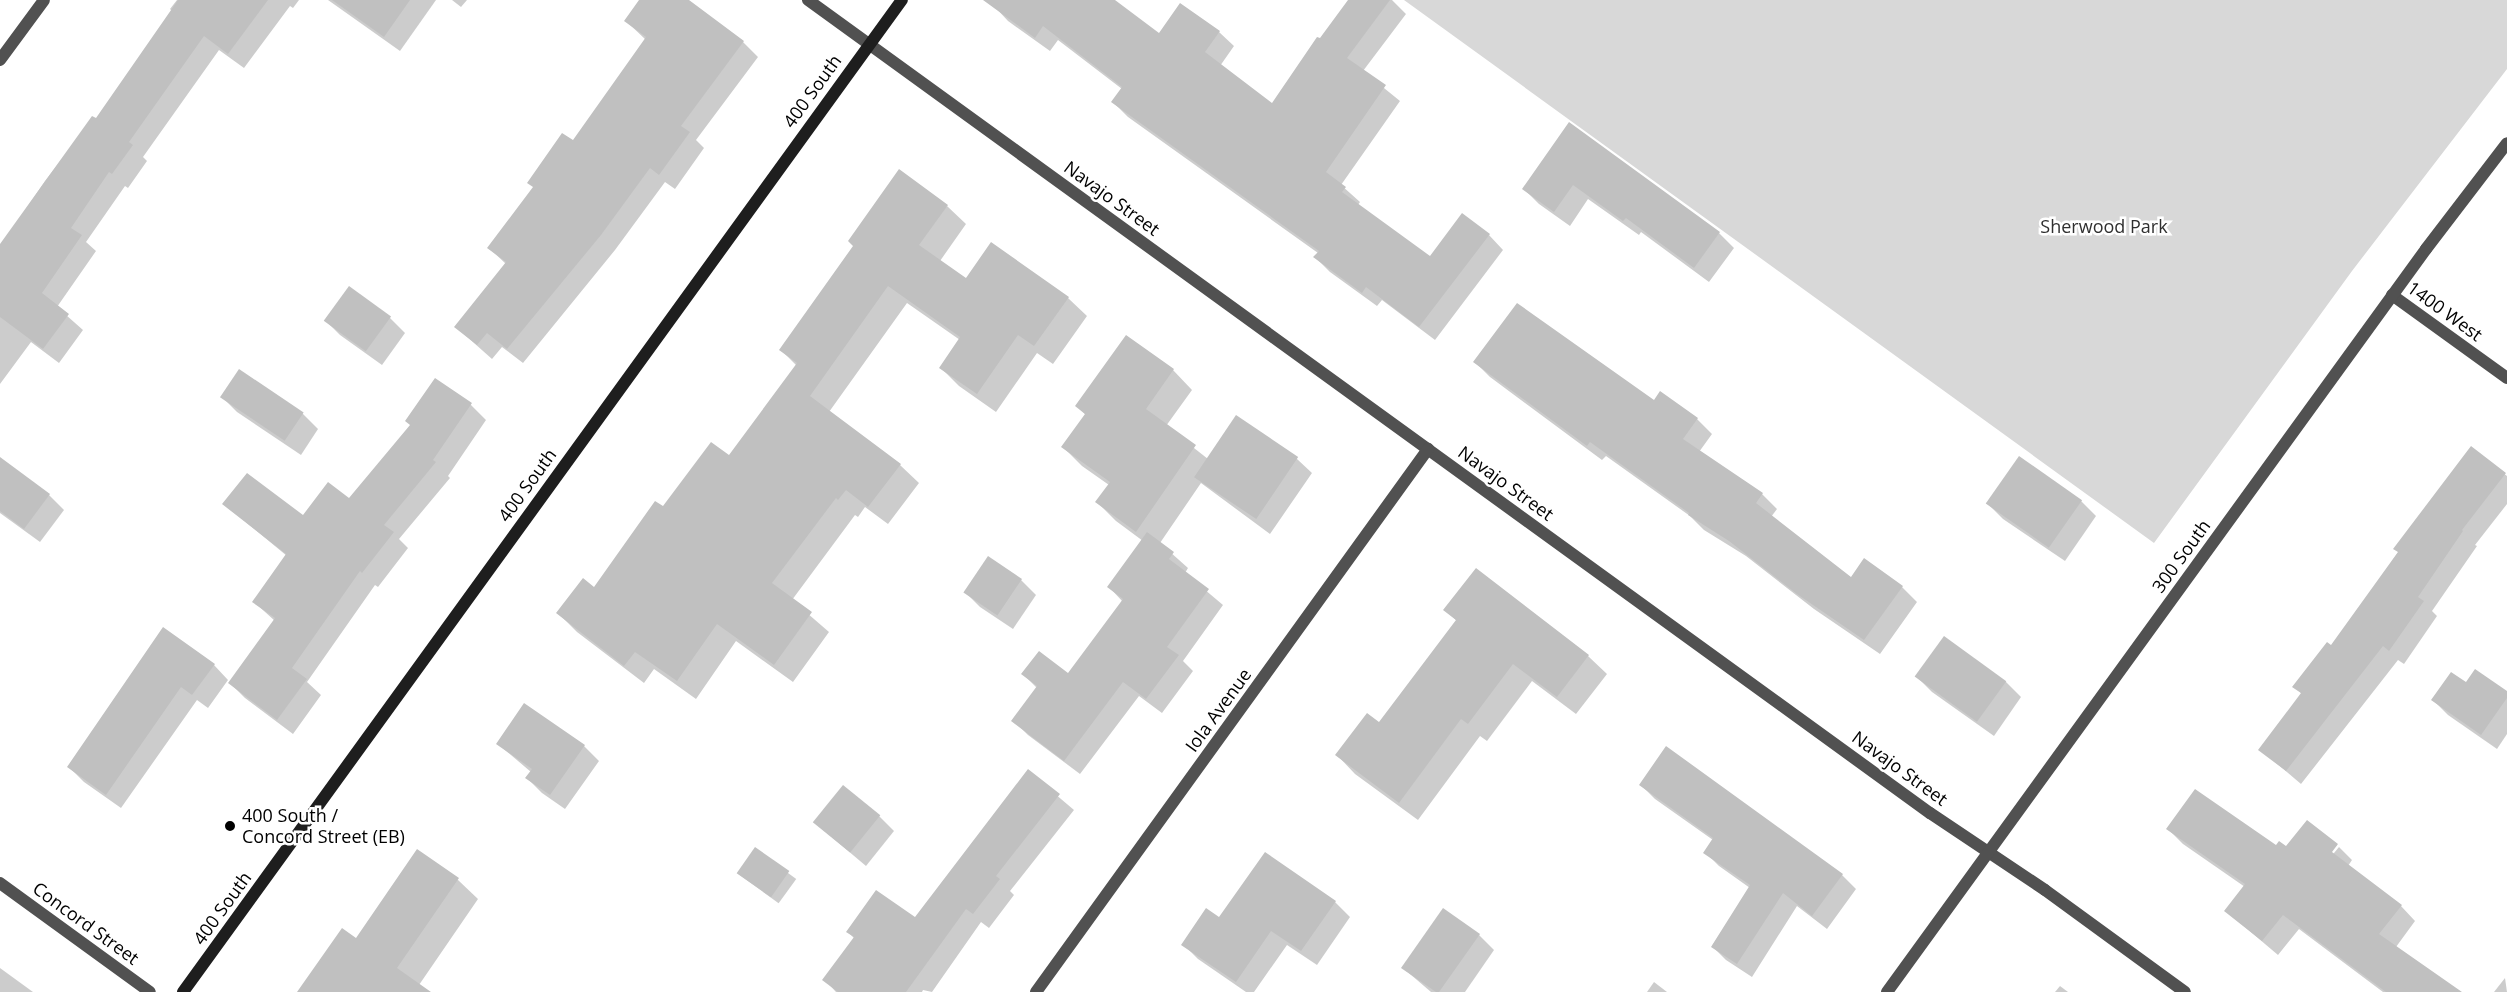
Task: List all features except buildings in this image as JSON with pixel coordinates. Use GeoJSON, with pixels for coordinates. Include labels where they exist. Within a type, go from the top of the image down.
{"type":"FeatureCollection","features":[{"type":"Feature","properties":{"kind":"main road","name":"400 South"},"geometry":{"type":"LineString","coordinates":[[183,992],[902,0]]}},
{"type":"Feature","properties":{"kind":"street"},"geometry":{"type":"LineString","coordinates":[[0,60],[44,0]]}},
{"type":"Feature","properties":{"kind":"street","name":"Navajo Street"},"geometry":{"type":"LineString","coordinates":[[808,0],[1428,449],[2185,992]]}},
{"type":"Feature","properties":{"kind":"street","name":"300 South"},"geometry":{"type":"LineString","coordinates":[[1887,992],[2392,295],[2507,143]]}},
{"type":"Feature","properties":{"kind":"street","name":"1400 West"},"geometry":{"type":"LineString","coordinates":[[2392,295],[2507,378]]}},
{"type":"Feature","properties":{"kind":"street","name":"Iola Avenue"},"geometry":{"type":"LineString","coordinates":[[1036,992],[1428,449]]}},
{"type":"Feature","properties":{"kind":"street","name":"Concord Street"},"geometry":{"type":"LineString","coordinates":[[0,883],[150,992]]}},
{"type":"Feature","properties":{"kind":"green space","name":"Sherwood Park"},"geometry":{"type":"Polygon","coordinates":[[[1404,0],[2507,0],[2507,69],[2352,271],[2154,543],[1404,0]]]}},
{"type":"Feature","properties":{"kind":"place","name":"400 South / Concord Street (EB)"},"geometry":{"type":"Point","coordinates":[230,826]}}]}
